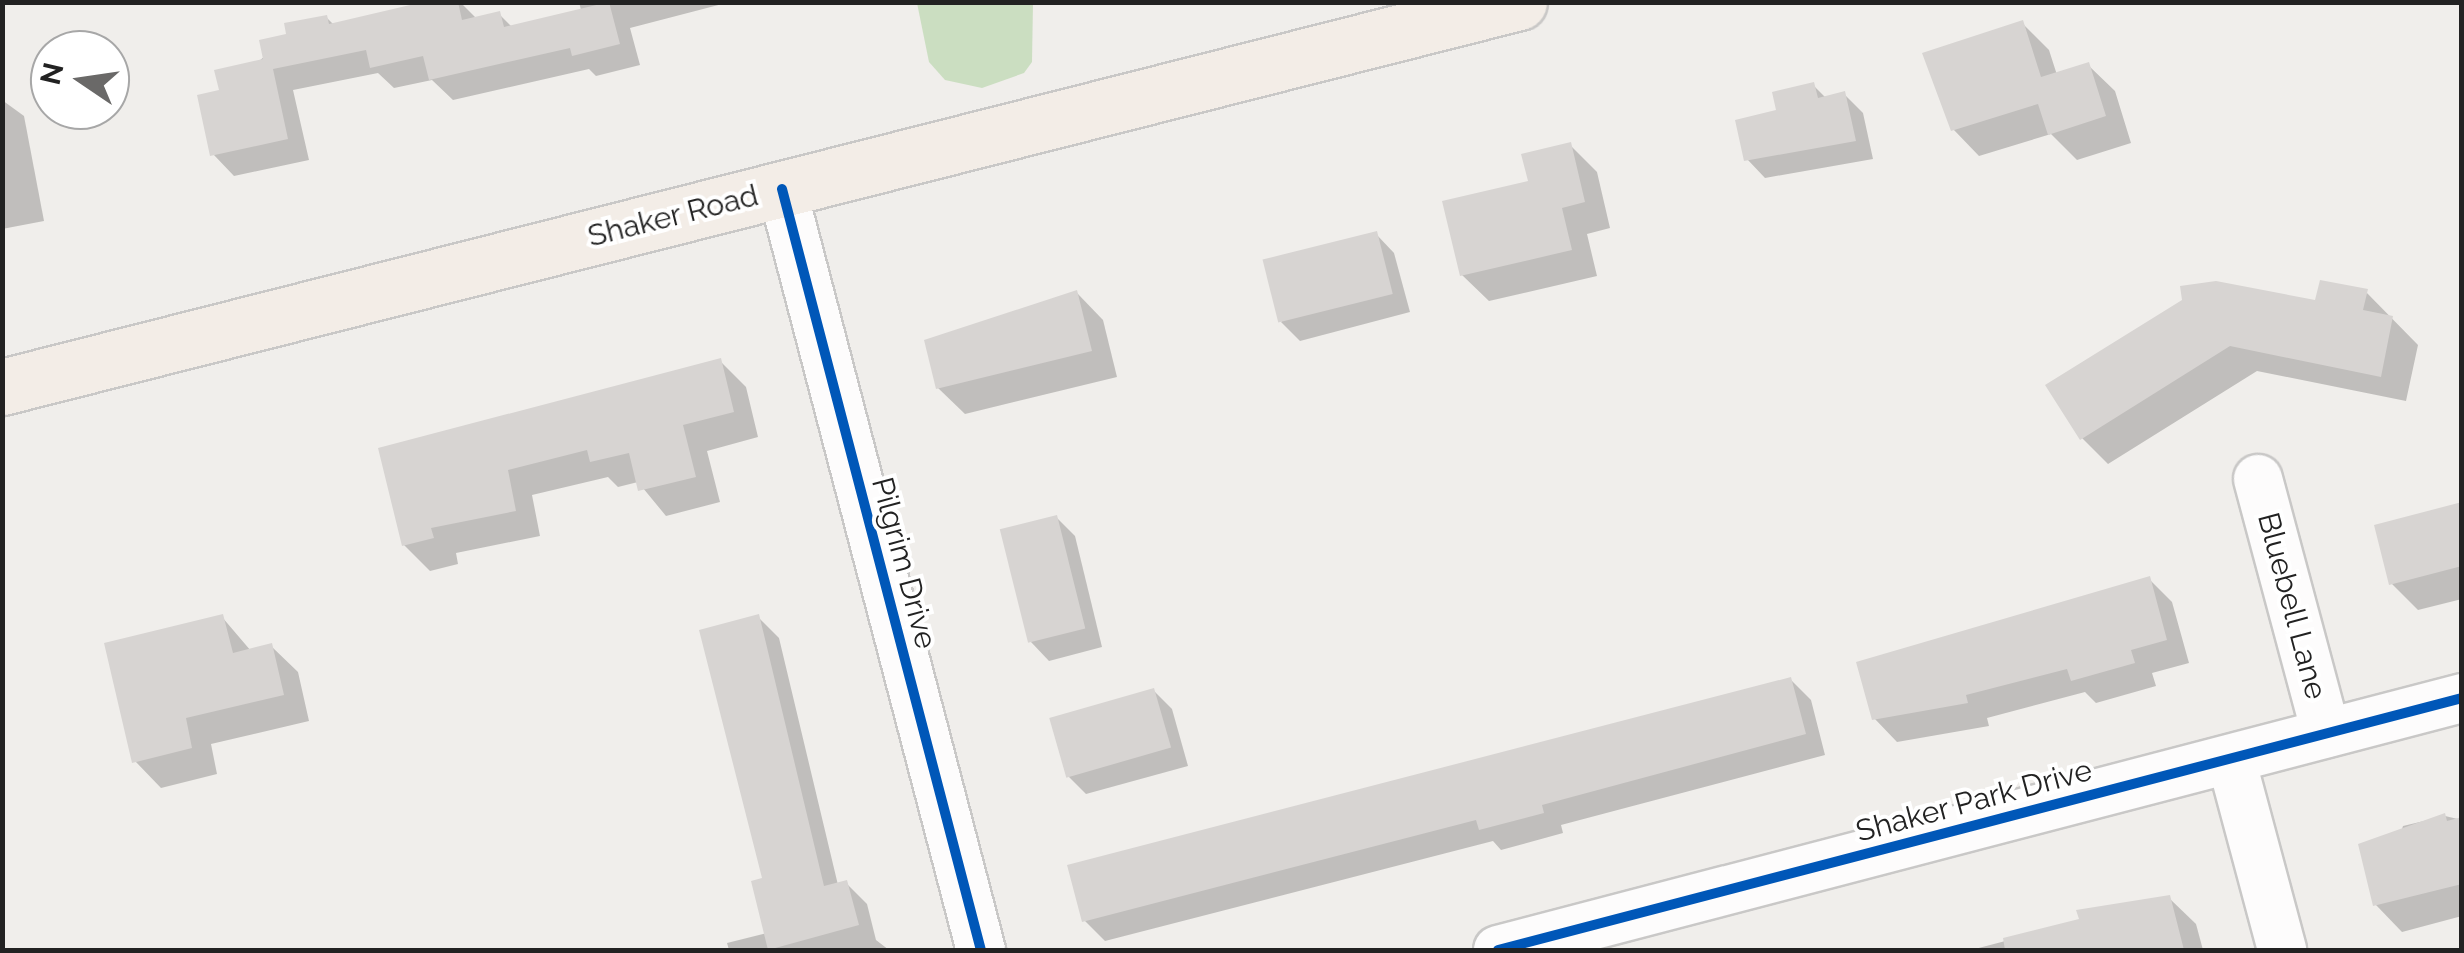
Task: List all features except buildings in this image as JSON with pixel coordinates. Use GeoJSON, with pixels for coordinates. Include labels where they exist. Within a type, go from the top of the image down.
{"type":"FeatureCollection","features":[{"type":"Feature","properties":{"kind":"main road","name":"Shaker Road"},"geometry":{"type":"LineString","coordinates":[[2,386],[1519,2]]}},
{"type":"Feature","properties":{"kind":"street","name":"Pilgrim Drive"},"geometry":{"type":"LineString","coordinates":[[782,189],[982,950]]}},
{"type":"Feature","properties":{"kind":"street","name":"Bluebell Lane"},"geometry":{"type":"LineString","coordinates":[[2258,480],[2326,733]]}},
{"type":"Feature","properties":{"kind":"street","name":"Shaker Park Drive"},"geometry":{"type":"LineString","coordinates":[[1498,950],[2462,698]]}},
{"type":"Feature","properties":{"kind":"street"},"geometry":{"type":"LineString","coordinates":[[2231,759],[2282,950]]}},
{"type":"Feature","properties":{"kind":"green space"},"geometry":{"type":"Polygon","coordinates":[[[917,3],[1033,3],[1032,62],[1024,73],[982,88],[945,80],[929,62],[917,3]]]}},
{"type":"Feature","properties":{"kind":"cycle path"},"geometry":{"type":"LineString","coordinates":[[782,189],[981,950]]}},
{"type":"Feature","properties":{"kind":"cycle path"},"geometry":{"type":"LineString","coordinates":[[1498,950],[2462,698]]}}]}
